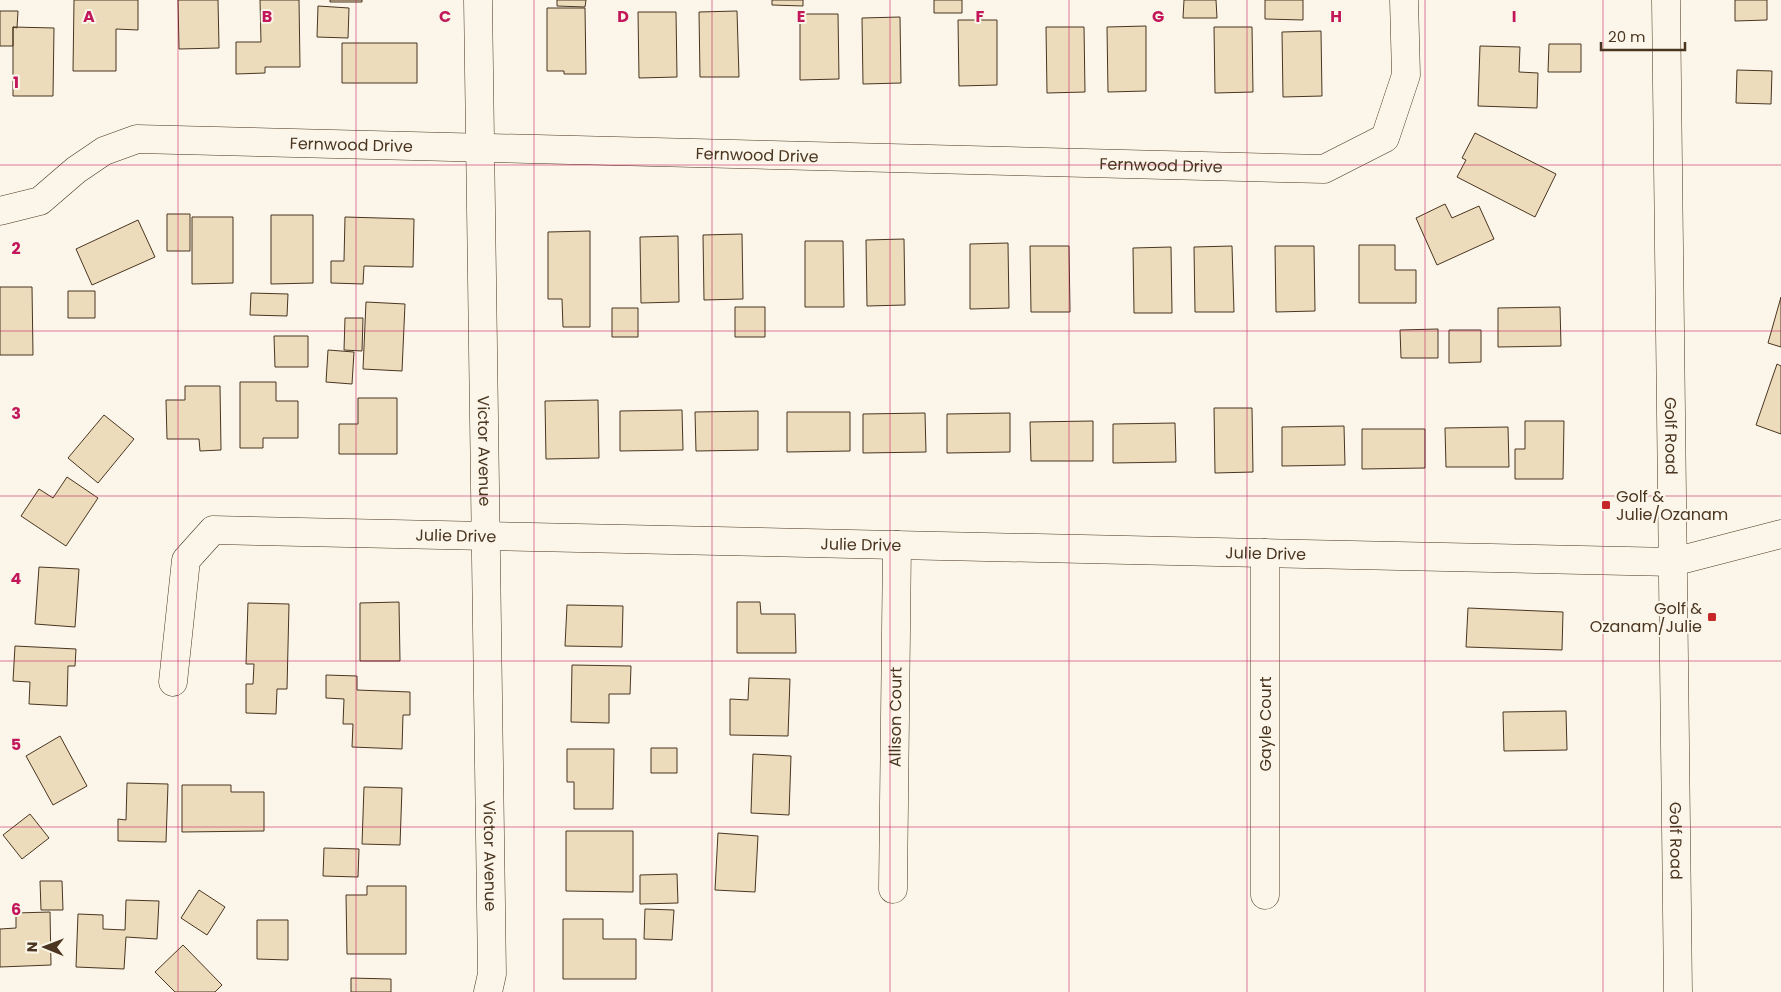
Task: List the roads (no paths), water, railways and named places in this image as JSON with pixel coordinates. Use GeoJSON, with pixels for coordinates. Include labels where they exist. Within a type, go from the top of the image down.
{"type":"FeatureCollection","features":[{"type":"Feature","properties":{"kind":"street","name":"Victor Avenue"},"geometry":{"type":"LineString","coordinates":[[478,0],[492,964],[488,992]]}},
{"type":"Feature","properties":{"kind":"street","name":"Fernwood Drive"},"geometry":{"type":"LineString","coordinates":[[0,211],[40,200],[76,170],[104,151],[137,139],[1324,169],[1385,138],[1406,75],[1404,0]]}},
{"type":"Feature","properties":{"kind":"street","name":"Golf Road"},"geometry":{"type":"LineString","coordinates":[[1666,0],[1678,992]]}},
{"type":"Feature","properties":{"kind":"street","name":"Julie Drive"},"geometry":{"type":"LineString","coordinates":[[173,682],[186,560],[212,530],[1673,562],[1781,534]]}},
{"type":"Feature","properties":{"kind":"street","name":"Allison Court"},"geometry":{"type":"LineString","coordinates":[[893,889],[897,545]]}},
{"type":"Feature","properties":{"kind":"street","name":"Gayle Court"},"geometry":{"type":"LineString","coordinates":[[1265,553],[1265,895]]}},
{"type":"Feature","properties":{"kind":"place","name":"Golf & Julie/Ozanam"},"geometry":{"type":"Point","coordinates":[1606,505]}},
{"type":"Feature","properties":{"kind":"place","name":"Golf & Ozanam/Julie"},"geometry":{"type":"Point","coordinates":[1712,617]}}]}
